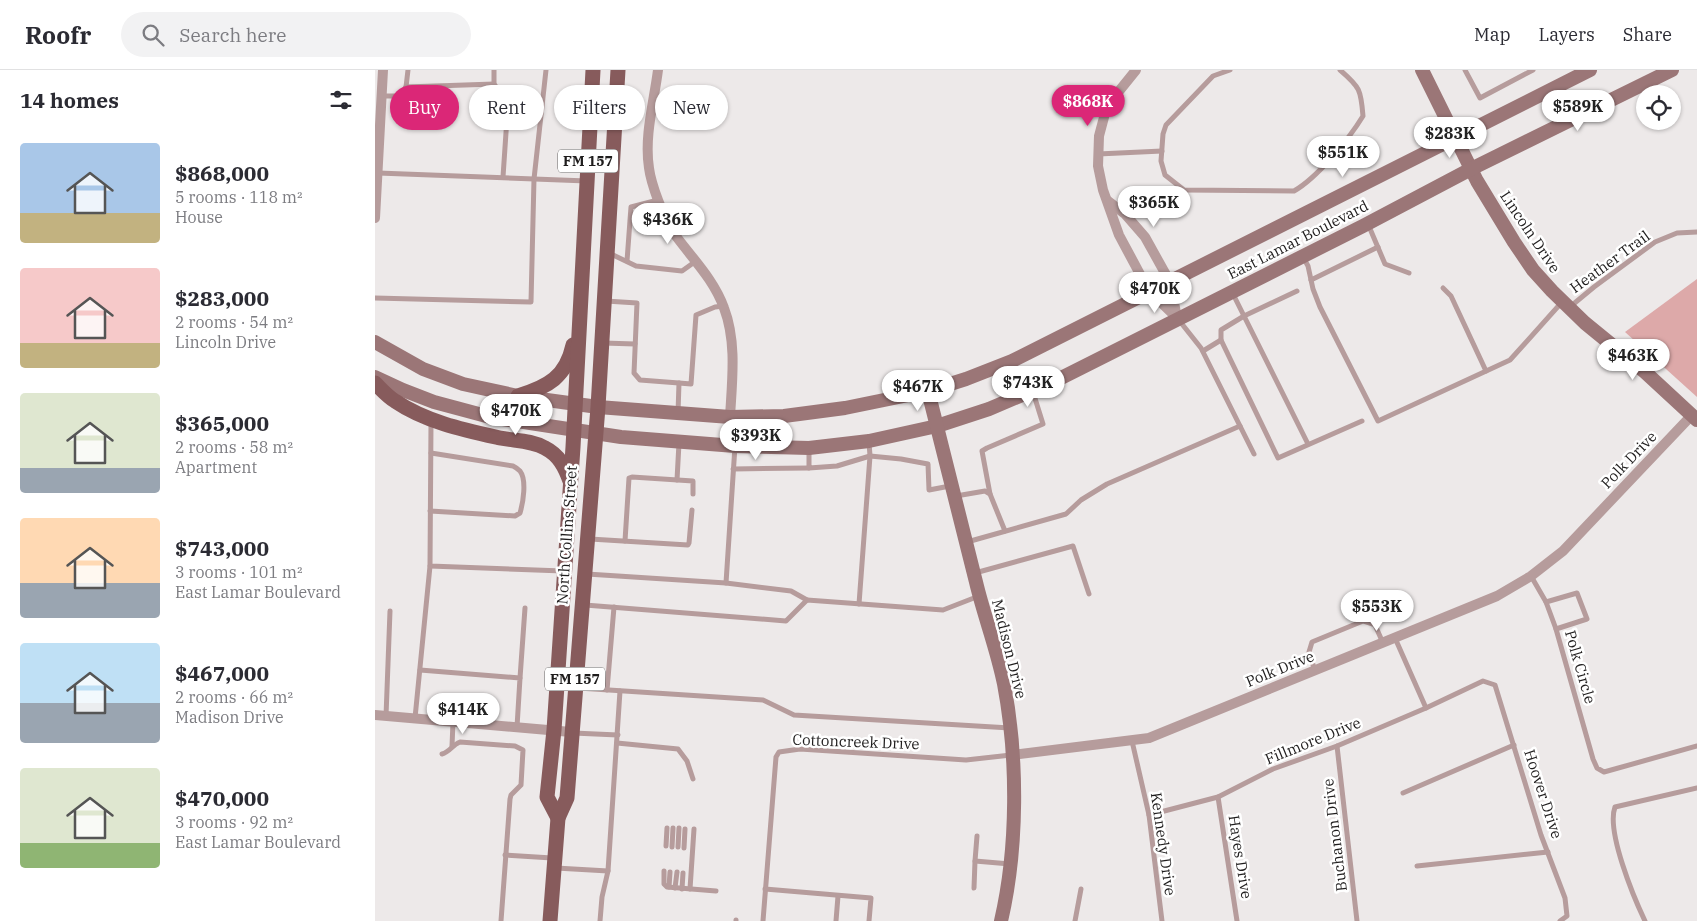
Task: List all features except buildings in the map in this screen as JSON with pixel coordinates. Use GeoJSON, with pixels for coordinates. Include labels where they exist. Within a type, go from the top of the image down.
{"type":"FeatureCollection","features":[{"type":"Feature","properties":{"kind":"main road","name":"North Collins Street"},"geometry":{"type":"LineString","coordinates":[[557,818],[547,797],[554,730],[574,430],[593,70]]}},
{"type":"Feature","properties":{"kind":"main road","name":"North Collins Street"},"geometry":{"type":"LineString","coordinates":[[550,921],[557,818],[567,798],[605,301],[618,70]]}},
{"type":"Feature","properties":{"kind":"main road","name":"Lincoln Drive"},"geometry":{"type":"LineString","coordinates":[[1422,70],[1471,169],[1513,242],[1533,270],[1566,305],[1695,417]]}},
{"type":"Feature","properties":{"kind":"main road","name":"East Lamar Boulevard"},"geometry":{"type":"LineString","coordinates":[[375,342],[423,369],[463,384],[518,396],[597,407],[731,417],[784,416],[845,408],[928,391],[967,379],[1011,361],[1590,70]]}},
{"type":"Feature","properties":{"kind":"main road","name":"East Lamar Boulevard"},"geometry":{"type":"LineString","coordinates":[[375,377],[411,393],[465,411],[490,417],[621,437],[735,446],[809,448],[869,440],[937,426],[989,409],[1055,381],[1471,169],[1672,70]]}},
{"type":"Feature","properties":{"kind":"main road"},"geometry":{"type":"LineString","coordinates":[[518,396],[543,388],[563,371],[573,348],[580,307]]}},
{"type":"Feature","properties":{"kind":"main road"},"geometry":{"type":"LineString","coordinates":[[375,383],[393,400],[419,416],[546,448],[562,462],[570,483]]}},
{"type":"Feature","properties":{"kind":"main road","name":"Madison Drive"},"geometry":{"type":"LineString","coordinates":[[928,391],[973,573],[1001,675],[1011,728],[1013,805],[1010,864],[1009,882],[1001,921]]}},
{"type":"Feature","properties":{"kind":"street"},"geometry":{"type":"LineString","coordinates":[[375,218],[383,70]]}},
{"type":"Feature","properties":{"kind":"street"},"geometry":{"type":"LineString","coordinates":[[659,70],[647,151],[649,170],[672,230],[696,261],[724,306],[730,328],[733,355],[731,417]]}},
{"type":"Feature","properties":{"kind":"street"},"geometry":{"type":"LineString","coordinates":[[1136,70],[1107,106],[1099,136],[1098,166],[1119,235],[1149,291],[1178,319]]}},
{"type":"Feature","properties":{"kind":"street"},"geometry":{"type":"LineString","coordinates":[[1107,200],[1125,214],[1145,237],[1170,282],[1178,319]]}},
{"type":"Feature","properties":{"kind":"street","name":"Polk Drive"},"geometry":{"type":"LineString","coordinates":[[1011,756],[1149,738],[1497,596],[1531,576],[1563,551],[1695,417]]}},
{"type":"Feature","properties":{"kind":"street"},"geometry":{"type":"LineString","coordinates":[[380,715],[571,732]]}},
{"type":"Feature","properties":{"kind":"lane"},"geometry":{"type":"LineString","coordinates":[[406,85],[408,70]]}},
{"type":"Feature","properties":{"kind":"lane"},"geometry":{"type":"LineString","coordinates":[[494,70],[494,84],[508,103],[503,177]]}},
{"type":"Feature","properties":{"kind":"lane"},"geometry":{"type":"LineString","coordinates":[[375,298],[531,302],[534,178],[546,70]]}},
{"type":"Feature","properties":{"kind":"lane"},"geometry":{"type":"LineString","coordinates":[[1230,70],[1213,76],[1166,125],[1163,134],[1161,161],[1165,175],[1184,190],[1294,190],[1305,184],[1338,149],[1363,116],[1362,97],[1357,85],[1340,70]]}},
{"type":"Feature","properties":{"kind":"lane"},"geometry":{"type":"LineString","coordinates":[[1465,70],[1480,98],[1533,70]]}},
{"type":"Feature","properties":{"kind":"lane"},"geometry":{"type":"LineString","coordinates":[[459,85],[494,84]]}},
{"type":"Feature","properties":{"kind":"lane"},"geometry":{"type":"LineString","coordinates":[[382,96],[390,96]]}},
{"type":"Feature","properties":{"kind":"lane"},"geometry":{"type":"LineString","coordinates":[[1098,154],[1161,151]]}},
{"type":"Feature","properties":{"kind":"lane"},"geometry":{"type":"LineString","coordinates":[[378,172],[587,180]]}},
{"type":"Feature","properties":{"kind":"lane"},"geometry":{"type":"LineString","coordinates":[[627,261],[631,207],[659,200]]}},
{"type":"Feature","properties":{"kind":"lane"},"geometry":{"type":"LineString","coordinates":[[1368,223],[1385,264],[1409,274]]}},
{"type":"Feature","properties":{"kind":"lane","name":"Heather Trail"},"geometry":{"type":"LineString","coordinates":[[1311,280],[1320,307],[1378,421],[1509,360],[1566,305],[1655,242],[1677,233],[1697,232]]}},
{"type":"Feature","properties":{"kind":"lane"},"geometry":{"type":"LineString","coordinates":[[1302,256],[1309,266],[1311,280],[1378,247]]}},
{"type":"Feature","properties":{"kind":"lane"},"geometry":{"type":"LineString","coordinates":[[607,252],[636,266],[682,271],[696,261]]}},
{"type":"Feature","properties":{"kind":"lane"},"geometry":{"type":"LineString","coordinates":[[1443,288],[1451,296],[1486,371]]}},
{"type":"Feature","properties":{"kind":"lane"},"geometry":{"type":"LineString","coordinates":[[1297,291],[1244,316],[1221,330],[1221,340],[1278,458],[1362,421]]}},
{"type":"Feature","properties":{"kind":"lane"},"geometry":{"type":"LineString","coordinates":[[1232,292],[1308,444]]}},
{"type":"Feature","properties":{"kind":"lane"},"geometry":{"type":"LineString","coordinates":[[605,301],[637,303],[634,373],[640,380],[691,384],[695,314],[724,306]]}},
{"type":"Feature","properties":{"kind":"lane"},"geometry":{"type":"LineString","coordinates":[[1178,319],[1203,351],[1254,454]]}},
{"type":"Feature","properties":{"kind":"lane"},"geometry":{"type":"LineString","coordinates":[[1203,351],[1221,340]]}},
{"type":"Feature","properties":{"kind":"lane"},"geometry":{"type":"LineString","coordinates":[[602,343],[635,344]]}},
{"type":"Feature","properties":{"kind":"lane"},"geometry":{"type":"LineString","coordinates":[[678,413],[679,383]]}},
{"type":"Feature","properties":{"kind":"lane"},"geometry":{"type":"LineString","coordinates":[[1005,531],[990,494],[982,451],[1043,424],[1032,391]]}},
{"type":"Feature","properties":{"kind":"lane"},"geometry":{"type":"LineString","coordinates":[[415,718],[430,566],[431,420]]}},
{"type":"Feature","properties":{"kind":"lane"},"geometry":{"type":"LineString","coordinates":[[966,542],[1066,514],[1081,500],[1107,484],[1240,426]]}},
{"type":"Feature","properties":{"kind":"lane"},"geometry":{"type":"LineString","coordinates":[[859,604],[870,456],[869,440]]}},
{"type":"Feature","properties":{"kind":"lane"},"geometry":{"type":"LineString","coordinates":[[677,480],[679,441]]}},
{"type":"Feature","properties":{"kind":"lane"},"geometry":{"type":"LineString","coordinates":[[726,583],[735,446]]}},
{"type":"Feature","properties":{"kind":"lane"},"geometry":{"type":"LineString","coordinates":[[809,448],[809,468]]}},
{"type":"Feature","properties":{"kind":"lane"},"geometry":{"type":"LineString","coordinates":[[430,511],[515,516],[520,513],[522,507],[523,480],[520,470],[513,466],[431,453]]}},
{"type":"Feature","properties":{"kind":"lane"},"geometry":{"type":"LineString","coordinates":[[733,469],[837,466],[870,456],[901,459],[928,464],[929,490],[985,491],[990,494]]}},
{"type":"Feature","properties":{"kind":"lane"},"geometry":{"type":"LineString","coordinates":[[625,541],[629,478],[693,481],[693,494]]}},
{"type":"Feature","properties":{"kind":"lane"},"geometry":{"type":"LineString","coordinates":[[587,538],[688,545],[692,510]]}},
{"type":"Feature","properties":{"kind":"lane"},"geometry":{"type":"LineString","coordinates":[[973,573],[1073,546],[1089,594]]}},
{"type":"Feature","properties":{"kind":"lane"},"geometry":{"type":"LineString","coordinates":[[430,566],[565,571]]}},
{"type":"Feature","properties":{"kind":"lane"},"geometry":{"type":"LineString","coordinates":[[584,574],[726,583],[791,591],[807,600],[943,610],[979,596]]}},
{"type":"Feature","properties":{"kind":"lane","name":"Polk Circle"},"geometry":{"type":"LineString","coordinates":[[1531,576],[1546,602],[1556,629],[1597,768],[1604,772],[1697,746]]}},
{"type":"Feature","properties":{"kind":"lane"},"geometry":{"type":"LineString","coordinates":[[1546,602],[1577,593],[1587,619],[1556,629]]}},
{"type":"Feature","properties":{"kind":"lane"},"geometry":{"type":"LineString","coordinates":[[582,604],[786,621],[807,600]]}},
{"type":"Feature","properties":{"kind":"lane"},"geometry":{"type":"LineString","coordinates":[[607,690],[614,607]]}},
{"type":"Feature","properties":{"kind":"lane"},"geometry":{"type":"LineString","coordinates":[[517,727],[525,608]]}},
{"type":"Feature","properties":{"kind":"lane"},"geometry":{"type":"LineString","coordinates":[[380,715],[390,611]]}},
{"type":"Feature","properties":{"kind":"lane"},"geometry":{"type":"LineString","coordinates":[[1315,670],[1309,652],[1312,642],[1351,625],[1363,621],[1375,626],[1383,643]]}},
{"type":"Feature","properties":{"kind":"lane"},"geometry":{"type":"LineString","coordinates":[[1395,638],[1425,708]]}},
{"type":"Feature","properties":{"kind":"lane"},"geometry":{"type":"LineString","coordinates":[[420,670],[520,678]]}},
{"type":"Feature","properties":{"kind":"lane","name":"Fillmore Drive"},"geometry":{"type":"LineString","coordinates":[[1149,816],[1218,797],[1273,769],[1337,746],[1483,681]]}},
{"type":"Feature","properties":{"kind":"lane","name":"Hoover Drive"},"geometry":{"type":"LineString","coordinates":[[1483,681],[1495,685],[1548,852],[1565,898],[1567,916],[1560,921]]}},
{"type":"Feature","properties":{"kind":"lane"},"geometry":{"type":"LineString","coordinates":[[575,688],[763,700],[794,715],[1011,728]]}},
{"type":"Feature","properties":{"kind":"lane"},"geometry":{"type":"LineString","coordinates":[[600,921],[602,897],[608,871],[620,691]]}},
{"type":"Feature","properties":{"kind":"lane"},"geometry":{"type":"LineString","coordinates":[[452,746],[453,722]]}},
{"type":"Feature","properties":{"kind":"lane"},"geometry":{"type":"LineString","coordinates":[[571,732],[618,735]]}},
{"type":"Feature","properties":{"kind":"lane","name":"Kennedy Drive"},"geometry":{"type":"LineString","coordinates":[[1132,741],[1149,816],[1162,921]]}},
{"type":"Feature","properties":{"kind":"lane"},"geometry":{"type":"LineString","coordinates":[[442,754],[460,742],[515,746],[523,750],[521,785],[511,795],[510,799],[501,921]]}},
{"type":"Feature","properties":{"kind":"lane"},"geometry":{"type":"LineString","coordinates":[[617,743],[678,749],[687,761],[693,779]]}},
{"type":"Feature","properties":{"kind":"lane"},"geometry":{"type":"LineString","coordinates":[[1403,793],[1514,745]]}},
{"type":"Feature","properties":{"kind":"lane","name":"Buchanon Drive"},"geometry":{"type":"LineString","coordinates":[[1337,746],[1357,921]]}},
{"type":"Feature","properties":{"kind":"lane","name":"Cottoncreek Drive"},"geometry":{"type":"LineString","coordinates":[[763,921],[776,757],[779,752],[800,749],[966,760],[1011,756]]}},
{"type":"Feature","properties":{"kind":"lane"},"geometry":{"type":"LineString","coordinates":[[1645,921],[1634,899],[1618,852],[1613,814],[1615,807],[1697,788]]}},
{"type":"Feature","properties":{"kind":"lane","name":"Hayes Drive"},"geometry":{"type":"LineString","coordinates":[[1218,797],[1237,921]]}},
{"type":"Feature","properties":{"kind":"lane"},"geometry":{"type":"LineString","coordinates":[[666,846],[676,828]]}},
{"type":"Feature","properties":{"kind":"lane"},"geometry":{"type":"LineString","coordinates":[[676,828],[678,847],[676,828]]}},
{"type":"Feature","properties":{"kind":"lane"},"geometry":{"type":"LineString","coordinates":[[690,889],[694,829]]}},
{"type":"Feature","properties":{"kind":"lane"},"geometry":{"type":"LineString","coordinates":[[974,888],[977,836]]}},
{"type":"Feature","properties":{"kind":"lane"},"geometry":{"type":"LineString","coordinates":[[1417,866],[1548,852]]}},
{"type":"Feature","properties":{"kind":"lane"},"geometry":{"type":"LineString","coordinates":[[505,855],[608,871]]}},
{"type":"Feature","properties":{"kind":"lane"},"geometry":{"type":"LineString","coordinates":[[975,861],[1010,864]]}},
{"type":"Feature","properties":{"kind":"lane"},"geometry":{"type":"LineString","coordinates":[[667,872],[664,884],[672,888],[716,891]]}},
{"type":"Feature","properties":{"kind":"lane"},"geometry":{"type":"LineString","coordinates":[[672,888],[677,872]]}},
{"type":"Feature","properties":{"kind":"lane"},"geometry":{"type":"LineString","coordinates":[[682,888],[683,873]]}},
{"type":"Feature","properties":{"kind":"lane"},"geometry":{"type":"LineString","coordinates":[[765,889],[871,898],[869,921]]}},
{"type":"Feature","properties":{"kind":"lane"},"geometry":{"type":"LineString","coordinates":[[1075,921],[1081,889]]}},
{"type":"Feature","properties":{"kind":"lane"},"geometry":{"type":"LineString","coordinates":[[836,921],[838,896]]}},
{"type":"Feature","properties":{"kind":"shaded area"},"geometry":{"type":"Polygon","coordinates":[[[1697,279],[1697,397],[1625,332],[1697,279]]]}}]}
